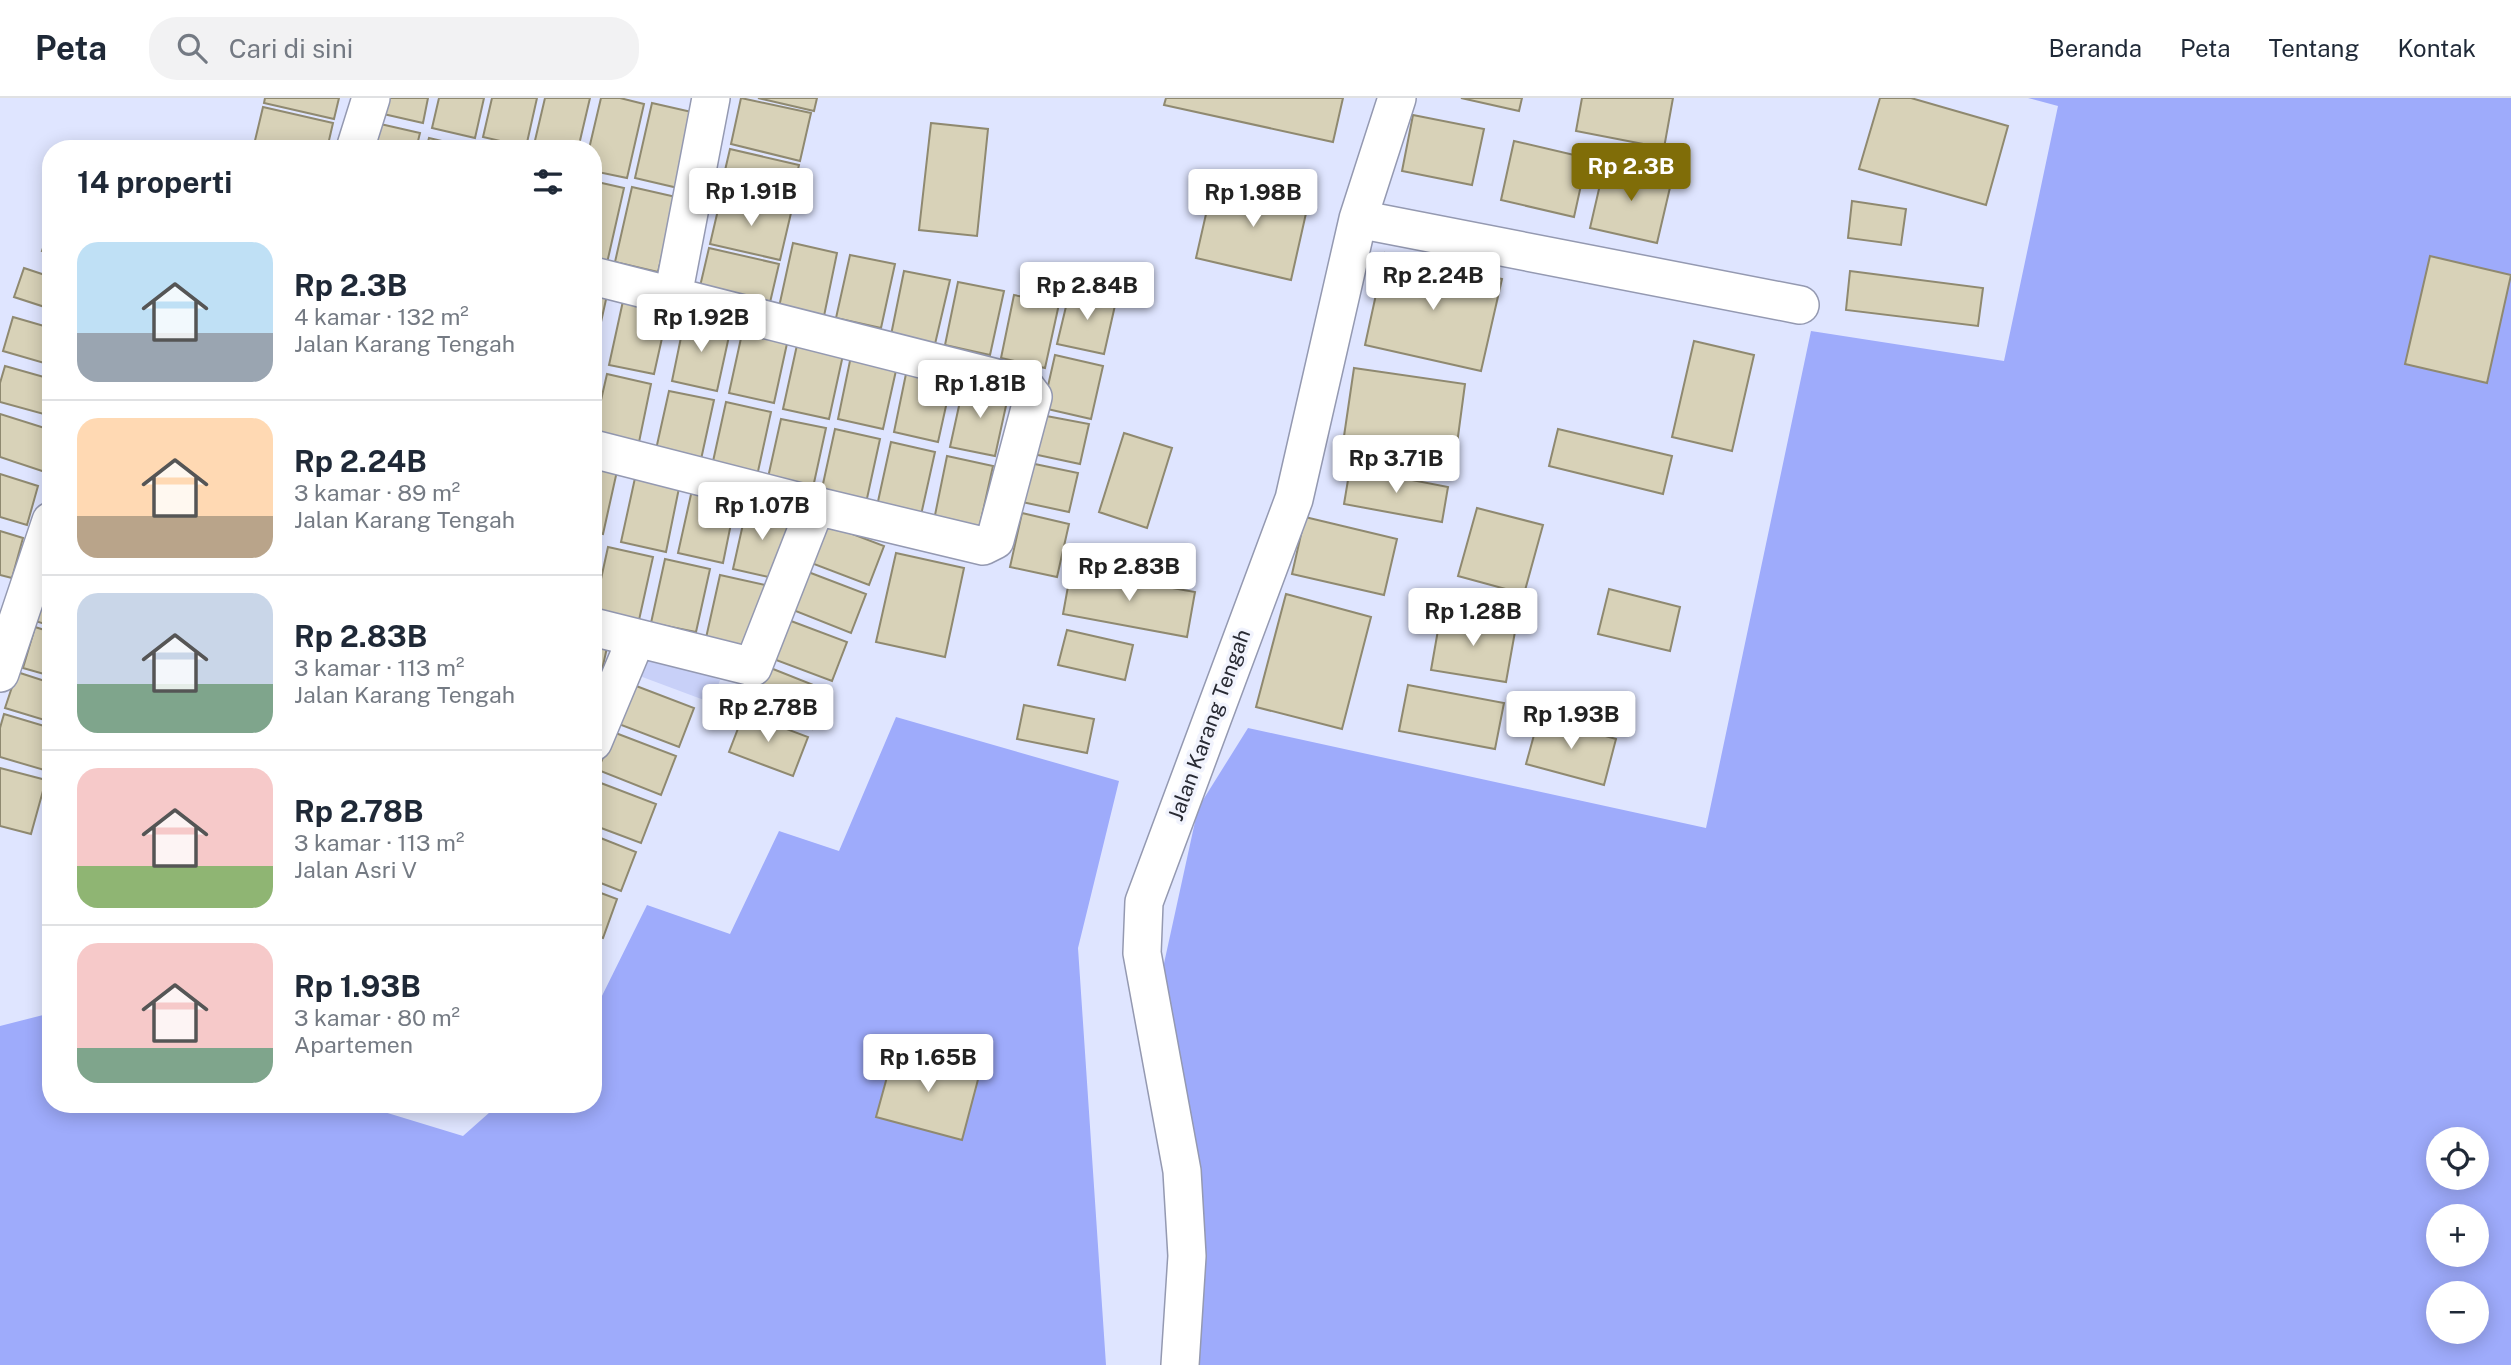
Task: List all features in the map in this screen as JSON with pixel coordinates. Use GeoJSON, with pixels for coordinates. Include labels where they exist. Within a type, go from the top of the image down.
{"type":"FeatureCollection","features":[{"type":"Feature","properties":{"kind":"street"},"geometry":{"type":"LineString","coordinates":[[358,140],[371,98]]}},
{"type":"Feature","properties":{"kind":"street"},"geometry":{"type":"LineString","coordinates":[[673,296],[711,98]]}},
{"type":"Feature","properties":{"kind":"street","name":"Jalan Karang Tengah"},"geometry":{"type":"LineString","coordinates":[[1180,1365],[1187,1256],[1182,1171],[1142,953],[1144,902],[1294,499],[1358,219],[1397,98]]}},
{"type":"Feature","properties":{"kind":"street"},"geometry":{"type":"LineString","coordinates":[[1358,219],[1800,305]]}},
{"type":"Feature","properties":{"kind":"street"},"geometry":{"type":"LineString","coordinates":[[602,278],[1024,385],[1033,397],[995,540],[983,546],[602,451]]}},
{"type":"Feature","properties":{"kind":"street"},"geometry":{"type":"LineString","coordinates":[[602,630],[753,667],[816,506]]}},
{"type":"Feature","properties":{"kind":"street"},"geometry":{"type":"LineString","coordinates":[[0,674],[42,548]]}},
{"type":"Feature","properties":{"kind":"street"},"geometry":{"type":"LineString","coordinates":[[602,720],[636,639]]}},
{"type":"Feature","properties":{"kind":"shaded area"},"geometry":{"type":"Polygon","coordinates":[[[2028,98],[2511,98],[2511,1365],[1194,1365],[1163,968],[1198,808],[1248,728],[1706,828],[1811,331],[2004,361],[2058,106],[2028,98]]]}},
{"type":"Feature","properties":{"kind":"shaded area"},"geometry":{"type":"Polygon","coordinates":[[[645,652],[720,680],[712,703],[637,675],[645,652]]]}},
{"type":"Feature","properties":{"kind":"shaded area"},"geometry":{"type":"Polygon","coordinates":[[[896,717],[1119,781],[1078,948],[1106,1365],[0,1365],[0,1026],[42,1015],[42,1113],[388,1113],[463,1136],[489,1113],[602,1113],[602,996],[647,905],[730,934],[779,831],[839,851],[896,717]]]}},
{"type":"Feature","properties":{"kind":"building"},"geometry":{"type":"Polygon","coordinates":[[[265,98],[339,98],[334,119],[264,103],[265,98]]]}},
{"type":"Feature","properties":{"kind":"building"},"geometry":{"type":"Polygon","coordinates":[[[383,98],[428,98],[423,123],[379,113],[383,98]]]}},
{"type":"Feature","properties":{"kind":"building"},"geometry":{"type":"Polygon","coordinates":[[[439,98],[484,98],[475,138],[432,128],[439,98]]]}},
{"type":"Feature","properties":{"kind":"building"},"geometry":{"type":"Polygon","coordinates":[[[492,98],[537,98],[528,140],[496,140],[483,137],[492,98]]]}},
{"type":"Feature","properties":{"kind":"building"},"geometry":{"type":"Polygon","coordinates":[[[545,98],[590,98],[580,140],[535,140],[545,98]]]}},
{"type":"Feature","properties":{"kind":"building"},"geometry":{"type":"Polygon","coordinates":[[[601,98],[620,98],[644,104],[627,178],[602,173],[602,140],[591,140],[601,98]]]}},
{"type":"Feature","properties":{"kind":"building"},"geometry":{"type":"Polygon","coordinates":[[[741,98],[811,113],[800,161],[731,144],[741,98]]]}},
{"type":"Feature","properties":{"kind":"building"},"geometry":{"type":"Polygon","coordinates":[[[758,98],[817,98],[814,111],[758,98]]]}},
{"type":"Feature","properties":{"kind":"building"},"geometry":{"type":"Polygon","coordinates":[[[1166,98],[1343,98],[1333,142],[1164,105],[1166,98]]]}},
{"type":"Feature","properties":{"kind":"building"},"geometry":{"type":"Polygon","coordinates":[[[1461,98],[1522,98],[1519,111],[1461,98]]]}},
{"type":"Feature","properties":{"kind":"building"},"geometry":{"type":"Polygon","coordinates":[[[1582,98],[1673,98],[1664,148],[1576,131],[1582,98]]]}},
{"type":"Feature","properties":{"kind":"building"},"geometry":{"type":"Polygon","coordinates":[[[1880,98],[1911,98],[2008,126],[1986,205],[1859,169],[1880,98]]]}},
{"type":"Feature","properties":{"kind":"building"},"geometry":{"type":"Polygon","coordinates":[[[652,103],[696,113],[678,188],[635,178],[652,103]]]}},
{"type":"Feature","properties":{"kind":"building"},"geometry":{"type":"Polygon","coordinates":[[[263,107],[333,123],[329,140],[255,140],[263,107]]]}},
{"type":"Feature","properties":{"kind":"building"},"geometry":{"type":"Polygon","coordinates":[[[1413,115],[1484,129],[1472,185],[1402,171],[1413,115]]]}},
{"type":"Feature","properties":{"kind":"building"},"geometry":{"type":"Polygon","coordinates":[[[376,123],[420,133],[418,140],[373,140],[376,123]]]}},
{"type":"Feature","properties":{"kind":"building"},"geometry":{"type":"Polygon","coordinates":[[[931,123],[988,129],[977,236],[919,230],[931,123]]]}},
{"type":"Feature","properties":{"kind":"building"},"geometry":{"type":"Polygon","coordinates":[[[1514,141],[1587,158],[1574,217],[1501,200],[1514,141]]]}},
{"type":"Feature","properties":{"kind":"building"},"geometry":{"type":"Polygon","coordinates":[[[730,149],[799,165],[788,212],[719,196],[730,149]]]}},
{"type":"Feature","properties":{"kind":"building"},"geometry":{"type":"Polygon","coordinates":[[[1605,163],[1672,179],[1657,243],[1590,228],[1605,163]]]}},
{"type":"Feature","properties":{"kind":"building"},"geometry":{"type":"Polygon","coordinates":[[[1214,179],[1309,200],[1291,280],[1196,258],[1214,179]]]}},
{"type":"Feature","properties":{"kind":"building"},"geometry":{"type":"Polygon","coordinates":[[[602,183],[624,188],[607,263],[602,262],[602,183]]]}},
{"type":"Feature","properties":{"kind":"building"},"geometry":{"type":"Polygon","coordinates":[[[632,187],[676,197],[658,272],[615,262],[632,187]]]}},
{"type":"Feature","properties":{"kind":"building"},"geometry":{"type":"Polygon","coordinates":[[[721,197],[791,213],[780,260],[710,244],[721,197]]]}},
{"type":"Feature","properties":{"kind":"building"},"geometry":{"type":"Polygon","coordinates":[[[1852,201],[1906,209],[1901,245],[1848,238],[1852,201]]]}},
{"type":"Feature","properties":{"kind":"building"},"geometry":{"type":"Polygon","coordinates":[[[793,243],[837,253],[824,316],[779,307],[793,243]]]}},
{"type":"Feature","properties":{"kind":"building"},"geometry":{"type":"Polygon","coordinates":[[[709,248],[779,264],[768,311],[698,295],[709,248]]]}},
{"type":"Feature","properties":{"kind":"building"},"geometry":{"type":"Polygon","coordinates":[[[1385,253],[1502,279],[1481,371],[1365,345],[1385,253]]]}},
{"type":"Feature","properties":{"kind":"building"},"geometry":{"type":"Polygon","coordinates":[[[850,255],[895,264],[881,328],[836,318],[850,255]]]}},
{"type":"Feature","properties":{"kind":"building"},"geometry":{"type":"Polygon","coordinates":[[[2430,256],[2511,275],[2487,383],[2405,364],[2430,256]]]}},
{"type":"Feature","properties":{"kind":"building"},"geometry":{"type":"Polygon","coordinates":[[[24,268],[42,274],[42,306],[14,297],[24,268]]]}},
{"type":"Feature","properties":{"kind":"building"},"geometry":{"type":"Polygon","coordinates":[[[904,271],[950,280],[935,344],[891,335],[904,271]]]}},
{"type":"Feature","properties":{"kind":"building"},"geometry":{"type":"Polygon","coordinates":[[[1850,271],[1983,288],[1978,326],[1846,310],[1850,271]]]}},
{"type":"Feature","properties":{"kind":"building"},"geometry":{"type":"Polygon","coordinates":[[[958,282],[1004,291],[990,355],[945,345],[958,282]]]}},
{"type":"Feature","properties":{"kind":"building"},"geometry":{"type":"Polygon","coordinates":[[[1070,290],[1116,301],[1104,354],[1057,344],[1070,290]]]}},
{"type":"Feature","properties":{"kind":"building"},"geometry":{"type":"Polygon","coordinates":[[[602,294],[607,295],[602,318],[602,294]]]}},
{"type":"Feature","properties":{"kind":"building"},"geometry":{"type":"Polygon","coordinates":[[[1014,295],[1059,304],[1045,368],[1001,358],[1014,295]]]}},
{"type":"Feature","properties":{"kind":"building"},"geometry":{"type":"Polygon","coordinates":[[[623,301],[668,311],[654,374],[609,365],[623,301]]]}},
{"type":"Feature","properties":{"kind":"building"},"geometry":{"type":"Polygon","coordinates":[[[13,317],[42,325],[42,362],[3,351],[13,317]]]}},
{"type":"Feature","properties":{"kind":"building"},"geometry":{"type":"Polygon","coordinates":[[[685,318],[731,327],[717,391],[672,381],[685,318]]]}},
{"type":"Feature","properties":{"kind":"building"},"geometry":{"type":"Polygon","coordinates":[[[743,329],[788,339],[774,403],[729,393],[743,329]]]}},
{"type":"Feature","properties":{"kind":"building"},"geometry":{"type":"Polygon","coordinates":[[[1694,341],[1754,355],[1732,451],[1672,437],[1694,341]]]}},
{"type":"Feature","properties":{"kind":"building"},"geometry":{"type":"Polygon","coordinates":[[[797,345],[843,355],[829,419],[783,409],[797,345]]]}},
{"type":"Feature","properties":{"kind":"building"},"geometry":{"type":"Polygon","coordinates":[[[1055,355],[1103,366],[1091,419],[1043,408],[1055,355]]]}},
{"type":"Feature","properties":{"kind":"building"},"geometry":{"type":"Polygon","coordinates":[[[851,356],[897,366],[883,429],[838,419],[851,356]]]}},
{"type":"Feature","properties":{"kind":"building"},"geometry":{"type":"Polygon","coordinates":[[[5,366],[42,376],[42,414],[0,402],[0,383],[5,366]]]}},
{"type":"Feature","properties":{"kind":"building"},"geometry":{"type":"Polygon","coordinates":[[[1354,368],[1465,384],[1455,459],[1343,443],[1354,368]]]}},
{"type":"Feature","properties":{"kind":"building"},"geometry":{"type":"Polygon","coordinates":[[[907,369],[952,379],[938,442],[894,432],[907,369]]]}},
{"type":"Feature","properties":{"kind":"building"},"geometry":{"type":"Polygon","coordinates":[[[607,374],[651,384],[638,447],[602,437],[602,396],[607,374]]]}},
{"type":"Feature","properties":{"kind":"building"},"geometry":{"type":"Polygon","coordinates":[[[964,383],[1009,392],[995,456],[950,447],[964,383]]]}},
{"type":"Feature","properties":{"kind":"building"},"geometry":{"type":"Polygon","coordinates":[[[669,391],[714,400],[700,464],[655,454],[669,391]]]}},
{"type":"Feature","properties":{"kind":"building"},"geometry":{"type":"Polygon","coordinates":[[[726,402],[771,412],[757,476],[712,466],[726,402]]]}},
{"type":"Feature","properties":{"kind":"building"},"geometry":{"type":"Polygon","coordinates":[[[0,414],[42,427],[42,471],[0,457],[0,414]]]}},
{"type":"Feature","properties":{"kind":"building"},"geometry":{"type":"Polygon","coordinates":[[[1041,415],[1089,424],[1080,464],[1033,454],[1041,415]]]}},
{"type":"Feature","properties":{"kind":"building"},"geometry":{"type":"Polygon","coordinates":[[[781,419],[826,428],[812,492],[767,482],[781,419]]]}},
{"type":"Feature","properties":{"kind":"building"},"geometry":{"type":"Polygon","coordinates":[[[835,429],[880,439],[866,503],[821,493],[835,429]]]}},
{"type":"Feature","properties":{"kind":"building"},"geometry":{"type":"Polygon","coordinates":[[[1558,429],[1672,456],[1663,494],[1549,466],[1558,429]]]}},
{"type":"Feature","properties":{"kind":"building"},"geometry":{"type":"Polygon","coordinates":[[[1124,433],[1172,448],[1147,528],[1099,512],[1124,433]]]}},
{"type":"Feature","properties":{"kind":"building"},"geometry":{"type":"Polygon","coordinates":[[[891,442],[935,452],[921,515],[877,506],[891,442]]]}},
{"type":"Feature","properties":{"kind":"building"},"geometry":{"type":"Polygon","coordinates":[[[947,456],[993,466],[979,529],[934,520],[947,456]]]}},
{"type":"Feature","properties":{"kind":"building"},"geometry":{"type":"Polygon","coordinates":[[[1030,463],[1078,473],[1069,512],[1022,502],[1030,463]]]}},
{"type":"Feature","properties":{"kind":"building"},"geometry":{"type":"Polygon","coordinates":[[[602,468],[617,471],[602,534],[602,468]]]}},
{"type":"Feature","properties":{"kind":"building"},"geometry":{"type":"Polygon","coordinates":[[[1350,468],[1448,487],[1442,522],[1344,504],[1350,468]]]}},
{"type":"Feature","properties":{"kind":"building"},"geometry":{"type":"Polygon","coordinates":[[[0,474],[38,486],[27,525],[0,517],[0,474]]]}},
{"type":"Feature","properties":{"kind":"building"},"geometry":{"type":"Polygon","coordinates":[[[635,478],[679,488],[666,552],[621,542],[635,478]]]}},
{"type":"Feature","properties":{"kind":"building"},"geometry":{"type":"Polygon","coordinates":[[[692,490],[736,499],[723,563],[678,553],[692,490]]]}},
{"type":"Feature","properties":{"kind":"building"},"geometry":{"type":"Polygon","coordinates":[[[747,506],[791,515],[777,579],[733,569],[747,506]]]}},
{"type":"Feature","properties":{"kind":"building"},"geometry":{"type":"Polygon","coordinates":[[[1477,508],[1543,525],[1524,594],[1458,576],[1477,508]]]}},
{"type":"Feature","properties":{"kind":"building"},"geometry":{"type":"Polygon","coordinates":[[[1022,513],[1069,524],[1057,577],[1010,567],[1022,513]]]}},
{"type":"Feature","properties":{"kind":"building"},"geometry":{"type":"Polygon","coordinates":[[[1305,517],[1397,539],[1384,595],[1292,574],[1305,517]]]}},
{"type":"Feature","properties":{"kind":"building"},"geometry":{"type":"Polygon","coordinates":[[[821,522],[884,546],[869,585],[806,561],[821,522]]]}},
{"type":"Feature","properties":{"kind":"building"},"geometry":{"type":"Polygon","coordinates":[[[0,531],[23,538],[12,578],[0,575],[0,531]]]}},
{"type":"Feature","properties":{"kind":"building"},"geometry":{"type":"Polygon","coordinates":[[[608,547],[653,557],[639,620],[602,613],[602,574],[608,547]]]}},
{"type":"Feature","properties":{"kind":"building"},"geometry":{"type":"Polygon","coordinates":[[[896,553],[964,568],[945,657],[876,642],[896,553]]]}},
{"type":"Feature","properties":{"kind":"building"},"geometry":{"type":"Polygon","coordinates":[[[665,559],[710,569],[696,632],[651,623],[665,559]]]}},
{"type":"Feature","properties":{"kind":"building"},"geometry":{"type":"Polygon","coordinates":[[[803,570],[866,594],[851,633],[788,608],[803,570]]]}},
{"type":"Feature","properties":{"kind":"building"},"geometry":{"type":"Polygon","coordinates":[[[1071,570],[1195,592],[1187,637],[1063,614],[1071,570]]]}},
{"type":"Feature","properties":{"kind":"building"},"geometry":{"type":"Polygon","coordinates":[[[720,575],[765,585],[751,648],[706,638],[720,575]]]}},
{"type":"Feature","properties":{"kind":"building"},"geometry":{"type":"Polygon","coordinates":[[[1609,589],[1680,607],[1670,651],[1598,634],[1609,589]]]}},
{"type":"Feature","properties":{"kind":"building"},"geometry":{"type":"Polygon","coordinates":[[[1286,594],[1371,617],[1342,729],[1256,707],[1286,594]]]}},
{"type":"Feature","properties":{"kind":"building"},"geometry":{"type":"Polygon","coordinates":[[[42,598],[42,623],[32,620],[42,598]]]}},
{"type":"Feature","properties":{"kind":"building"},"geometry":{"type":"Polygon","coordinates":[[[1441,613],[1516,626],[1506,682],[1431,670],[1441,613]]]}},
{"type":"Feature","properties":{"kind":"building"},"geometry":{"type":"Polygon","coordinates":[[[783,618],[847,642],[832,681],[768,657],[783,618]]]}},
{"type":"Feature","properties":{"kind":"building"},"geometry":{"type":"Polygon","coordinates":[[[35,627],[42,629],[42,673],[23,668],[35,627]]]}},
{"type":"Feature","properties":{"kind":"building"},"geometry":{"type":"Polygon","coordinates":[[[1067,630],[1133,645],[1125,680],[1058,665],[1067,630]]]}},
{"type":"Feature","properties":{"kind":"building"},"geometry":{"type":"Polygon","coordinates":[[[602,642],[608,643],[602,670],[602,642]]]}},
{"type":"Feature","properties":{"kind":"building"},"geometry":{"type":"Polygon","coordinates":[[[763,665],[826,690],[812,729],[748,704],[763,665]]]}},
{"type":"Feature","properties":{"kind":"building"},"geometry":{"type":"Polygon","coordinates":[[[17,672],[42,680],[42,719],[5,708],[17,672]]]}},
{"type":"Feature","properties":{"kind":"building"},"geometry":{"type":"Polygon","coordinates":[[[631,684],[694,708],[679,747],[616,723],[631,684]]]}},
{"type":"Feature","properties":{"kind":"building"},"geometry":{"type":"Polygon","coordinates":[[[1408,685],[1504,703],[1495,749],[1399,731],[1408,685]]]}},
{"type":"Feature","properties":{"kind":"building"},"geometry":{"type":"Polygon","coordinates":[[[1024,705],[1094,719],[1087,753],[1017,739],[1024,705]]]}},
{"type":"Feature","properties":{"kind":"building"},"geometry":{"type":"Polygon","coordinates":[[[744,713],[808,737],[793,776],[729,752],[744,713]]]}},
{"type":"Feature","properties":{"kind":"building"},"geometry":{"type":"Polygon","coordinates":[[[4,714],[42,725],[42,769],[0,757],[0,728],[4,714]]]}},
{"type":"Feature","properties":{"kind":"building"},"geometry":{"type":"Polygon","coordinates":[[[1539,717],[1616,739],[1604,785],[1526,764],[1539,717]]]}},
{"type":"Feature","properties":{"kind":"building"},"geometry":{"type":"Polygon","coordinates":[[[613,732],[676,756],[661,795],[602,772],[602,760],[613,732]]]}},
{"type":"Feature","properties":{"kind":"building"},"geometry":{"type":"Polygon","coordinates":[[[0,768],[42,779],[42,794],[31,834],[0,826],[0,768]]]}},
{"type":"Feature","properties":{"kind":"building"},"geometry":{"type":"Polygon","coordinates":[[[602,783],[656,804],[641,843],[602,828],[602,783]]]}},
{"type":"Feature","properties":{"kind":"building"},"geometry":{"type":"Polygon","coordinates":[[[602,839],[636,852],[621,891],[602,884],[602,839]]]}},
{"type":"Feature","properties":{"kind":"building"},"geometry":{"type":"Polygon","coordinates":[[[602,893],[617,899],[602,938],[602,893]]]}},
{"type":"Feature","properties":{"kind":"building"},"geometry":{"type":"Polygon","coordinates":[[[895,1048],[980,1072],[962,1140],[876,1117],[895,1048]]]}}]}
